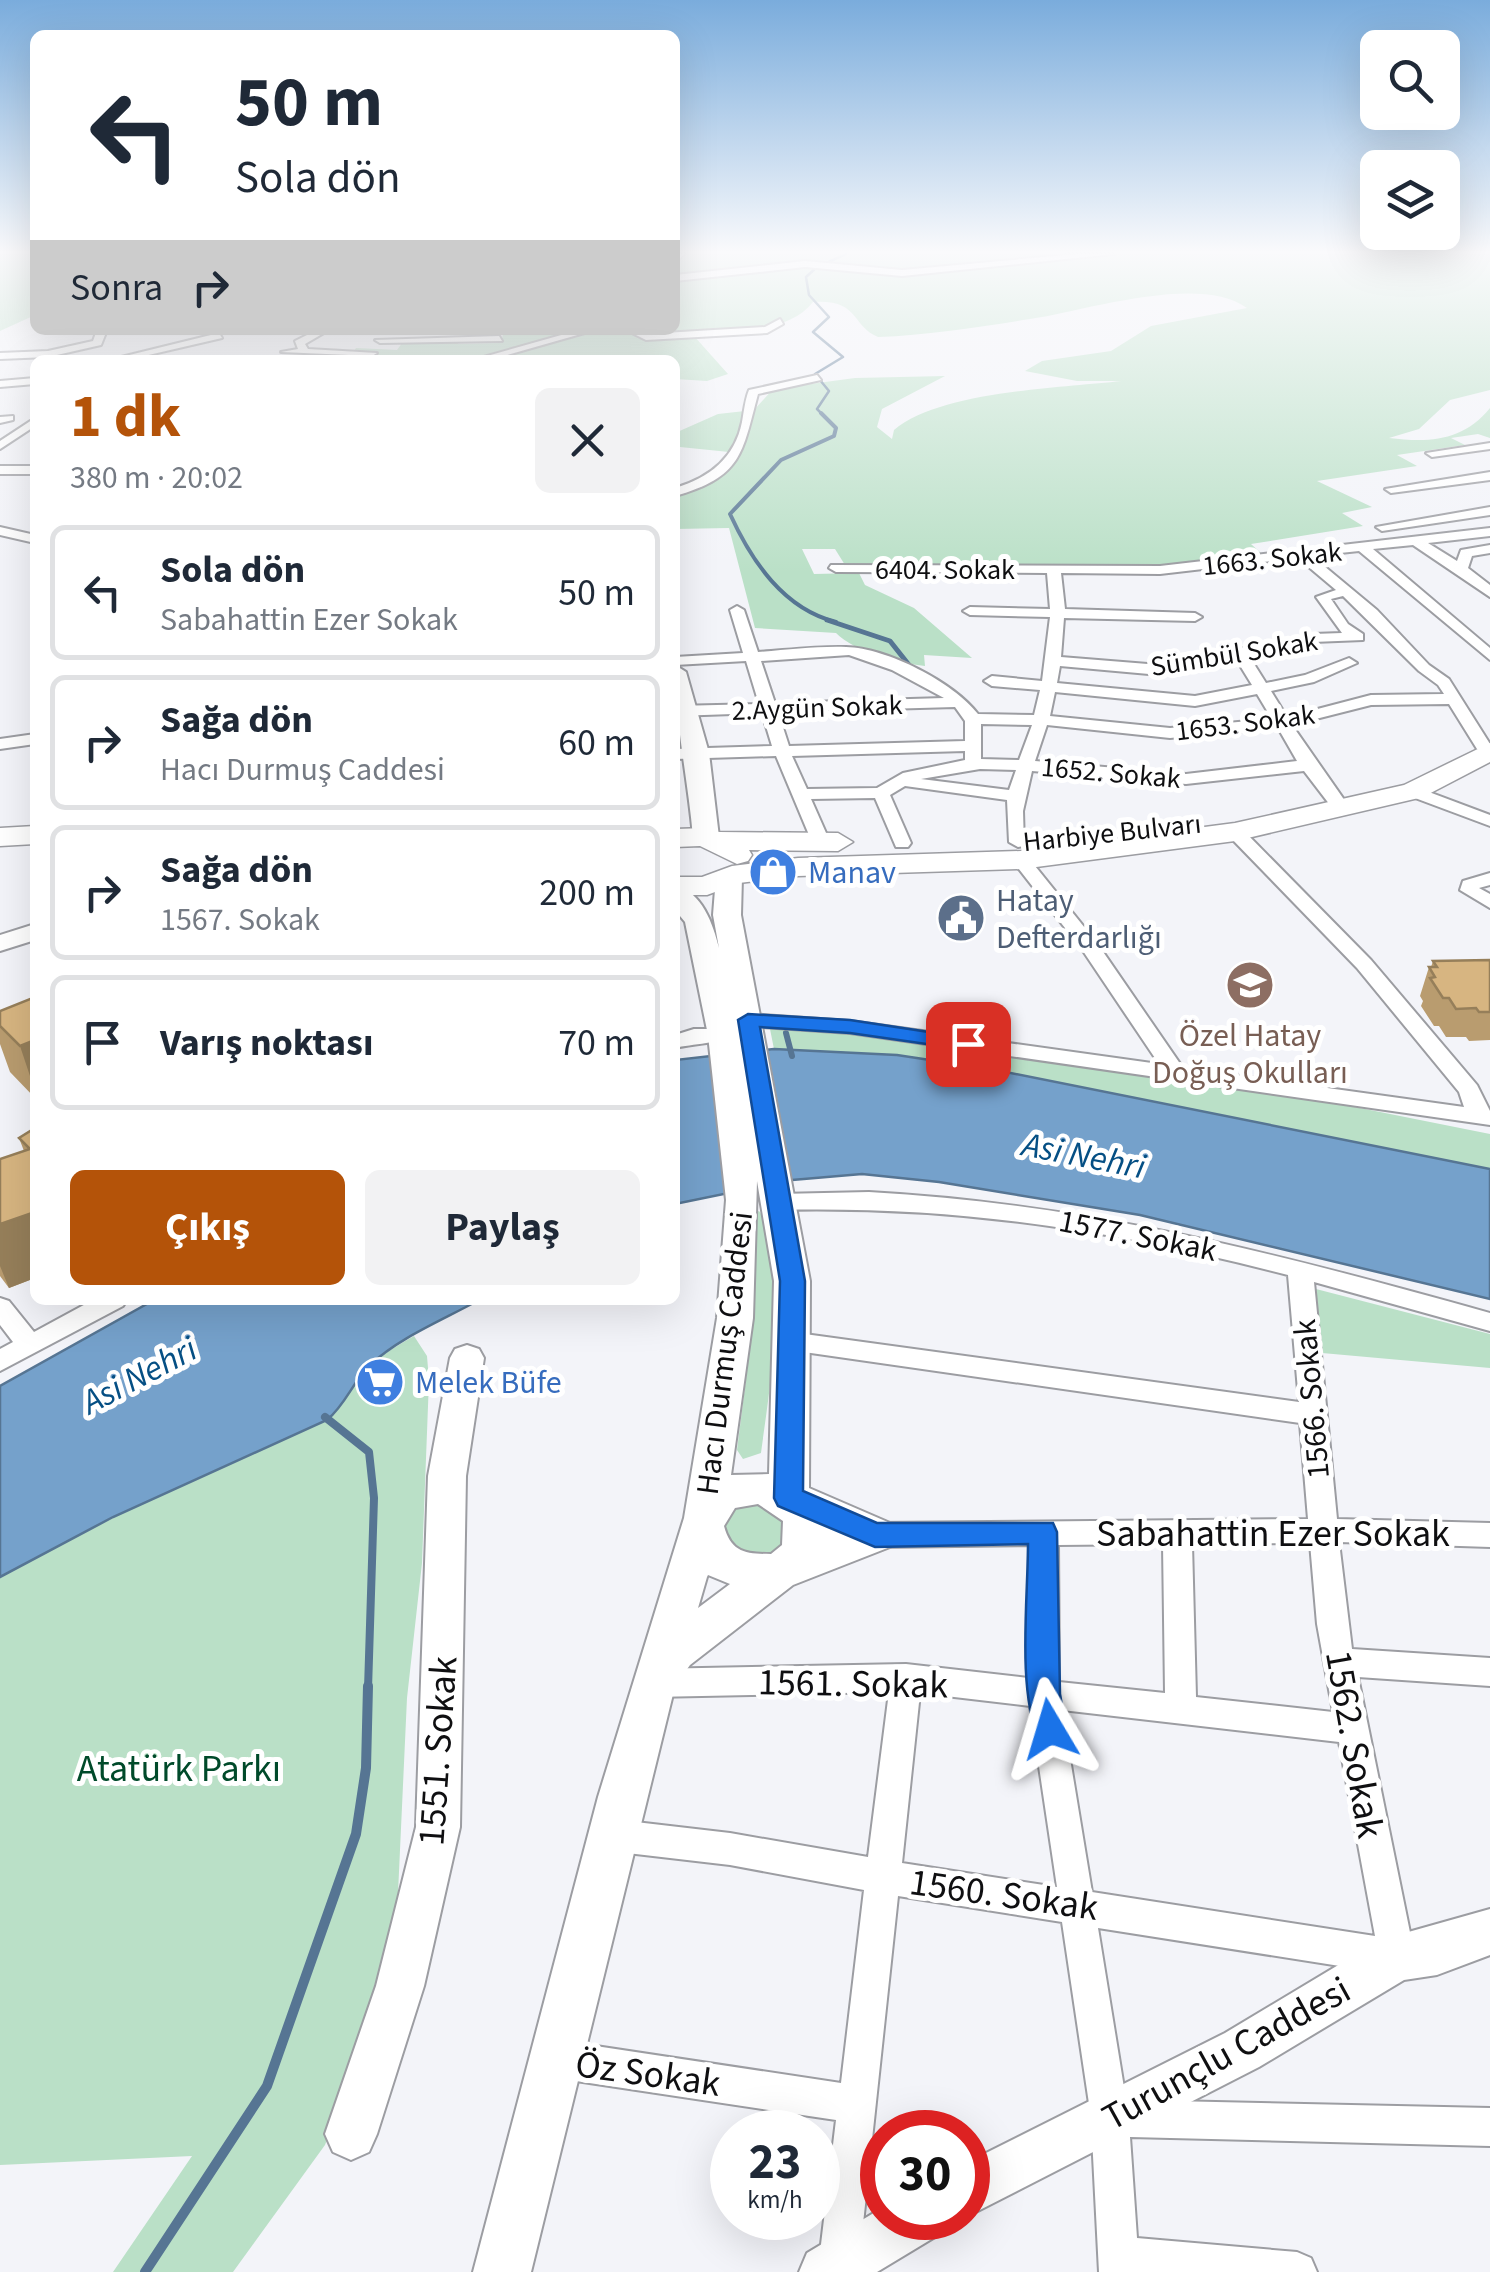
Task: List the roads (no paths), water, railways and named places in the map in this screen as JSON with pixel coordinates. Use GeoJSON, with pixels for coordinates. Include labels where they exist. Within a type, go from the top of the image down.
{"type":"FeatureCollection","features":[{"type":"Feature","properties":{"kind":"main road"},"geometry":{"type":"LineString","coordinates":[[681,711],[690,838],[740,860],[731,876]]}},
{"type":"Feature","properties":{"kind":"main road","name":"Harbiye Bulvarı"},"geometry":{"type":"LineString","coordinates":[[680,889],[798,866],[1234,832],[1413,791],[1487,750]]}},
{"type":"Feature","properties":{"kind":"main road","name":"Harbiye Bulvarı"},"geometry":{"type":"LineString","coordinates":[[690,838],[902,843],[1020,851],[1336,801],[1402,786],[1487,750]]}},
{"type":"Feature","properties":{"kind":"main road"},"geometry":{"type":"LineString","coordinates":[[0,826],[30,824]]}},
{"type":"Feature","properties":{"kind":"main road"},"geometry":{"type":"LineString","coordinates":[[0,837],[30,835]]}},
{"type":"Feature","properties":{"kind":"main road","name":"Hacı Durmuş Caddesi"},"geometry":{"type":"LineString","coordinates":[[731,876],[727,914],[761,1201],[792,1281],[788,1498]]}},
{"type":"Feature","properties":{"kind":"main road","name":"Hacı Durmuş Caddesi"},"geometry":{"type":"LineString","coordinates":[[680,896],[699,921],[740,1028]]}},
{"type":"Feature","properties":{"kind":"main road","name":"Hacı Durmuş Caddesi"},"geometry":{"type":"LineString","coordinates":[[761,1201],[735,1318],[703,1526],[710,1553],[722,1564],[755,1574],[782,1568]]}},
{"type":"Feature","properties":{"kind":"main road","name":"Hacı Durmuş Caddesi"},"geometry":{"type":"LineString","coordinates":[[502,2272],[610,1835],[653,1681],[708,1512],[730,1492],[762,1488],[788,1498],[801,1509],[808,1534],[799,1556],[674,1651],[653,1681]]}},
{"type":"Feature","properties":{"kind":"main road","name":"Sabahattin Ezer Sokak"},"geometry":{"type":"LineString","coordinates":[[788,1498],[875,1535]]}},
{"type":"Feature","properties":{"kind":"main road","name":"Sabahattin Ezer Sokak"},"geometry":{"type":"LineString","coordinates":[[782,1568],[875,1535]]}},
{"type":"Feature","properties":{"kind":"street"},"geometry":{"type":"LineString","coordinates":[[0,372],[30,373]]}},
{"type":"Feature","properties":{"kind":"street"},"geometry":{"type":"LineString","coordinates":[[680,490],[717,478],[726,467],[740,444],[753,392],[817,378]]}},
{"type":"Feature","properties":{"kind":"street"},"geometry":{"type":"LineString","coordinates":[[0,384],[30,381]]}},
{"type":"Feature","properties":{"kind":"street"},"geometry":{"type":"LineString","coordinates":[[3,444],[30,425]]}},
{"type":"Feature","properties":{"kind":"street"},"geometry":{"type":"LineString","coordinates":[[3,444],[30,443]]}},
{"type":"Feature","properties":{"kind":"street"},"geometry":{"type":"LineString","coordinates":[[1432,453],[1490,446]]}},
{"type":"Feature","properties":{"kind":"street"},"geometry":{"type":"LineString","coordinates":[[0,470],[30,470]]}},
{"type":"Feature","properties":{"kind":"street"},"geometry":{"type":"LineString","coordinates":[[1391,489],[1490,476]]}},
{"type":"Feature","properties":{"kind":"street"},"geometry":{"type":"LineString","coordinates":[[1382,528],[1490,511]]}},
{"type":"Feature","properties":{"kind":"street"},"geometry":{"type":"LineString","coordinates":[[0,531],[30,538]]}},
{"type":"Feature","properties":{"kind":"street","name":"1663. Sokak"},"geometry":{"type":"LineString","coordinates":[[1053,569],[1160,570],[1490,532]]}},
{"type":"Feature","properties":{"kind":"street"},"geometry":{"type":"LineString","coordinates":[[1416,540],[1490,593]]}},
{"type":"Feature","properties":{"kind":"street"},"geometry":{"type":"LineString","coordinates":[[0,544],[30,549]]}},
{"type":"Feature","properties":{"kind":"street"},"geometry":{"type":"LineString","coordinates":[[1363,548],[1490,656]]}},
{"type":"Feature","properties":{"kind":"street"},"geometry":{"type":"LineString","coordinates":[[1460,568],[1466,553],[1490,549]]}},
{"type":"Feature","properties":{"kind":"street"},"geometry":{"type":"LineString","coordinates":[[1298,552],[1397,635],[1456,699],[1487,750]]}},
{"type":"Feature","properties":{"kind":"street","name":"6404. Sokak"},"geometry":{"type":"LineString","coordinates":[[836,568],[1053,569]]}},
{"type":"Feature","properties":{"kind":"street"},"geometry":{"type":"LineString","coordinates":[[1053,569],[1060,589],[1048,686],[1011,817],[1020,851],[1178,1076]]}},
{"type":"Feature","properties":{"kind":"street","name":"Sümbül Sokak"},"geometry":{"type":"LineString","coordinates":[[1051,661],[1160,670],[1202,658],[1240,655],[1313,638],[1358,637],[1343,626],[1323,598],[1346,591]]}},
{"type":"Feature","properties":{"kind":"street"},"geometry":{"type":"LineString","coordinates":[[737,610],[750,657],[772,708],[782,750],[821,842]]}},
{"type":"Feature","properties":{"kind":"street"},"geometry":{"type":"LineString","coordinates":[[970,611],[1195,617]]}},
{"type":"Feature","properties":{"kind":"street"},"geometry":{"type":"LineString","coordinates":[[1462,632],[1490,629]]}},
{"type":"Feature","properties":{"kind":"street"},"geometry":{"type":"LineString","coordinates":[[680,660],[849,652],[872,656],[921,676],[959,702],[973,719],[972,754]]}},
{"type":"Feature","properties":{"kind":"street"},"geometry":{"type":"LineString","coordinates":[[1240,655],[1308,765],[1336,801]]}},
{"type":"Feature","properties":{"kind":"street"},"geometry":{"type":"LineString","coordinates":[[992,681],[1196,701],[1324,675],[1350,663]]}},
{"type":"Feature","properties":{"kind":"street","name":"1653. Sokak"},"geometry":{"type":"LineString","coordinates":[[973,719],[1041,720],[1170,733],[1282,723],[1371,700],[1456,699]]}},
{"type":"Feature","properties":{"kind":"street","name":"2.Aygün Sokak"},"geometry":{"type":"LineString","coordinates":[[681,711],[959,702]]}},
{"type":"Feature","properties":{"kind":"street"},"geometry":{"type":"LineString","coordinates":[[0,744],[30,741]]}},
{"type":"Feature","properties":{"kind":"street"},"geometry":{"type":"LineString","coordinates":[[686,754],[782,750],[972,754]]}},
{"type":"Feature","properties":{"kind":"street"},"geometry":{"type":"LineString","coordinates":[[801,794],[881,793],[972,754]]}},
{"type":"Feature","properties":{"kind":"street","name":"1652. Sokak"},"geometry":{"type":"LineString","coordinates":[[972,754],[1027,765],[1170,780],[1308,765]]}},
{"type":"Feature","properties":{"kind":"street"},"geometry":{"type":"LineString","coordinates":[[902,781],[1014,796]]}},
{"type":"Feature","properties":{"kind":"street"},"geometry":{"type":"LineString","coordinates":[[1413,791],[1490,822]]}},
{"type":"Feature","properties":{"kind":"street"},"geometry":{"type":"LineString","coordinates":[[881,793],[902,843]]}},
{"type":"Feature","properties":{"kind":"street"},"geometry":{"type":"LineString","coordinates":[[1234,832],[1364,964],[1468,1090],[1484,1117]]}},
{"type":"Feature","properties":{"kind":"street"},"geometry":{"type":"LineString","coordinates":[[1490,879],[1470,885],[1469,890],[1490,902]]}},
{"type":"Feature","properties":{"kind":"street"},"geometry":{"type":"LineString","coordinates":[[0,943],[30,934]]}},
{"type":"Feature","properties":{"kind":"street"},"geometry":{"type":"LineString","coordinates":[[680,1040],[740,1028],[850,1027],[1484,1117]]}},
{"type":"Feature","properties":{"kind":"street","name":"1577. Sokak"},"geometry":{"type":"LineString","coordinates":[[761,1201],[850,1197],[982,1206],[1300,1268],[1490,1322]]}},
{"type":"Feature","properties":{"kind":"street","name":"1566. Sokak"},"geometry":{"type":"LineString","coordinates":[[1300,1268],[1322,1530]]}},
{"type":"Feature","properties":{"kind":"street"},"geometry":{"type":"LineString","coordinates":[[0,1361],[104,1305]]}},
{"type":"Feature","properties":{"kind":"street"},"geometry":{"type":"LineString","coordinates":[[0,1308],[29,1344]]}},
{"type":"Feature","properties":{"kind":"street"},"geometry":{"type":"LineString","coordinates":[[790,1341],[1312,1414]]}},
{"type":"Feature","properties":{"kind":"street","name":"1551. Sokak"},"geometry":{"type":"LineString","coordinates":[[351,2134],[400,1986],[438,1827],[448,1476],[467,1358]]}},
{"type":"Feature","properties":{"kind":"street","name":"Sabahattin Ezer Sokak"},"geometry":{"type":"LineString","coordinates":[[875,1535],[1322,1530],[1490,1535]]}},
{"type":"Feature","properties":{"kind":"street","name":"1562. Sokak"},"geometry":{"type":"LineString","coordinates":[[1322,1530],[1332,1624],[1397,1956]]}},
{"type":"Feature","properties":{"kind":"street"},"geometry":{"type":"LineString","coordinates":[[1176,1531],[1182,1709]]}},
{"type":"Feature","properties":{"kind":"street"},"geometry":{"type":"LineString","coordinates":[[1043,1532],[1044,1694],[1110,2117],[1118,2264],[1297,2272]]}},
{"type":"Feature","properties":{"kind":"street"},"geometry":{"type":"LineString","coordinates":[[1342,1662],[1490,1672]]}},
{"type":"Feature","properties":{"kind":"street"},"geometry":{"type":"LineString","coordinates":[[833,2268],[858,2104],[906,1678]]}},
{"type":"Feature","properties":{"kind":"street","name":"1561. Sokak"},"geometry":{"type":"LineString","coordinates":[[653,1681],[906,1678],[1351,1729]]}},
{"type":"Feature","properties":{"kind":"street","name":"1560. Sokak"},"geometry":{"type":"LineString","coordinates":[[610,1835],[730,1848],[884,1878],[1077,1904],[1397,1956]]}},
{"type":"Feature","properties":{"kind":"street","name":"Turunçlu Caddesi"},"geometry":{"type":"LineString","coordinates":[[990,2179],[1242,2050],[1397,1956],[1436,1951],[1490,1932]]}},
{"type":"Feature","properties":{"kind":"street","name":"Öz Sokak"},"geometry":{"type":"LineString","coordinates":[[556,2060],[858,2104]]}},
{"type":"Feature","properties":{"kind":"street"},"geometry":{"type":"LineString","coordinates":[[1110,2117],[1490,2127]]}},
{"type":"Feature","properties":{"kind":"street"},"geometry":{"type":"LineString","coordinates":[[833,2268],[879,2240]]}},
{"type":"Feature","properties":{"kind":"water","name":"Asi Nehri"},"geometry":{"type":"Polygon","coordinates":[[[774,1049],[897,1055],[996,1070],[1490,1169],[1490,1299],[1140,1215],[939,1182],[862,1174],[792,1180],[680,1203],[680,1059],[774,1049]]]}},
{"type":"Feature","properties":{"kind":"water","name":"Asi Nehri"},"geometry":{"type":"Polygon","coordinates":[[[145,1305],[469,1305],[382,1355],[327,1420],[113,1517],[0,1577],[0,1386],[145,1305]]]}},
{"type":"Feature","properties":{"kind":"waterway"},"geometry":{"type":"LineString","coordinates":[[836,622],[817,616],[785,595],[759,566],[730,514],[781,460],[834,436],[836,428],[817,409],[829,391],[815,374],[838,360]]}},
{"type":"Feature","properties":{"kind":"waterway"},"geometry":{"type":"LineString","coordinates":[[827,620],[890,641],[909,665]]}},
{"type":"Feature","properties":{"kind":"waterway"},"geometry":{"type":"LineString","coordinates":[[786,1033],[792,1056]]}},
{"type":"Feature","properties":{"kind":"waterway"},"geometry":{"type":"LineString","coordinates":[[325,1417],[369,1452],[374,1498],[368,1689]]}},
{"type":"Feature","properties":{"kind":"waterway"},"geometry":{"type":"LineString","coordinates":[[145,2272],[267,2086],[356,1834],[366,1768],[368,1686]]}},
{"type":"Feature","properties":{"kind":"place","name":"Manav"},"geometry":{"type":"Point","coordinates":[773,872]}},
{"type":"Feature","properties":{"kind":"place","name":"Hatay Defterdarlığı"},"geometry":{"type":"Point","coordinates":[961,918]}},
{"type":"Feature","properties":{"kind":"place","name":"Özel Hatay Doğuş Okulları"},"geometry":{"type":"Point","coordinates":[1250,985]}},
{"type":"Feature","properties":{"kind":"place","name":"Melek Büfe"},"geometry":{"type":"Point","coordinates":[380,1382]}},
{"type":"Feature","properties":{"kind":"park label","name":"Atatürk Parkı"},"geometry":{"type":"Point","coordinates":[179,1768]}}]}
